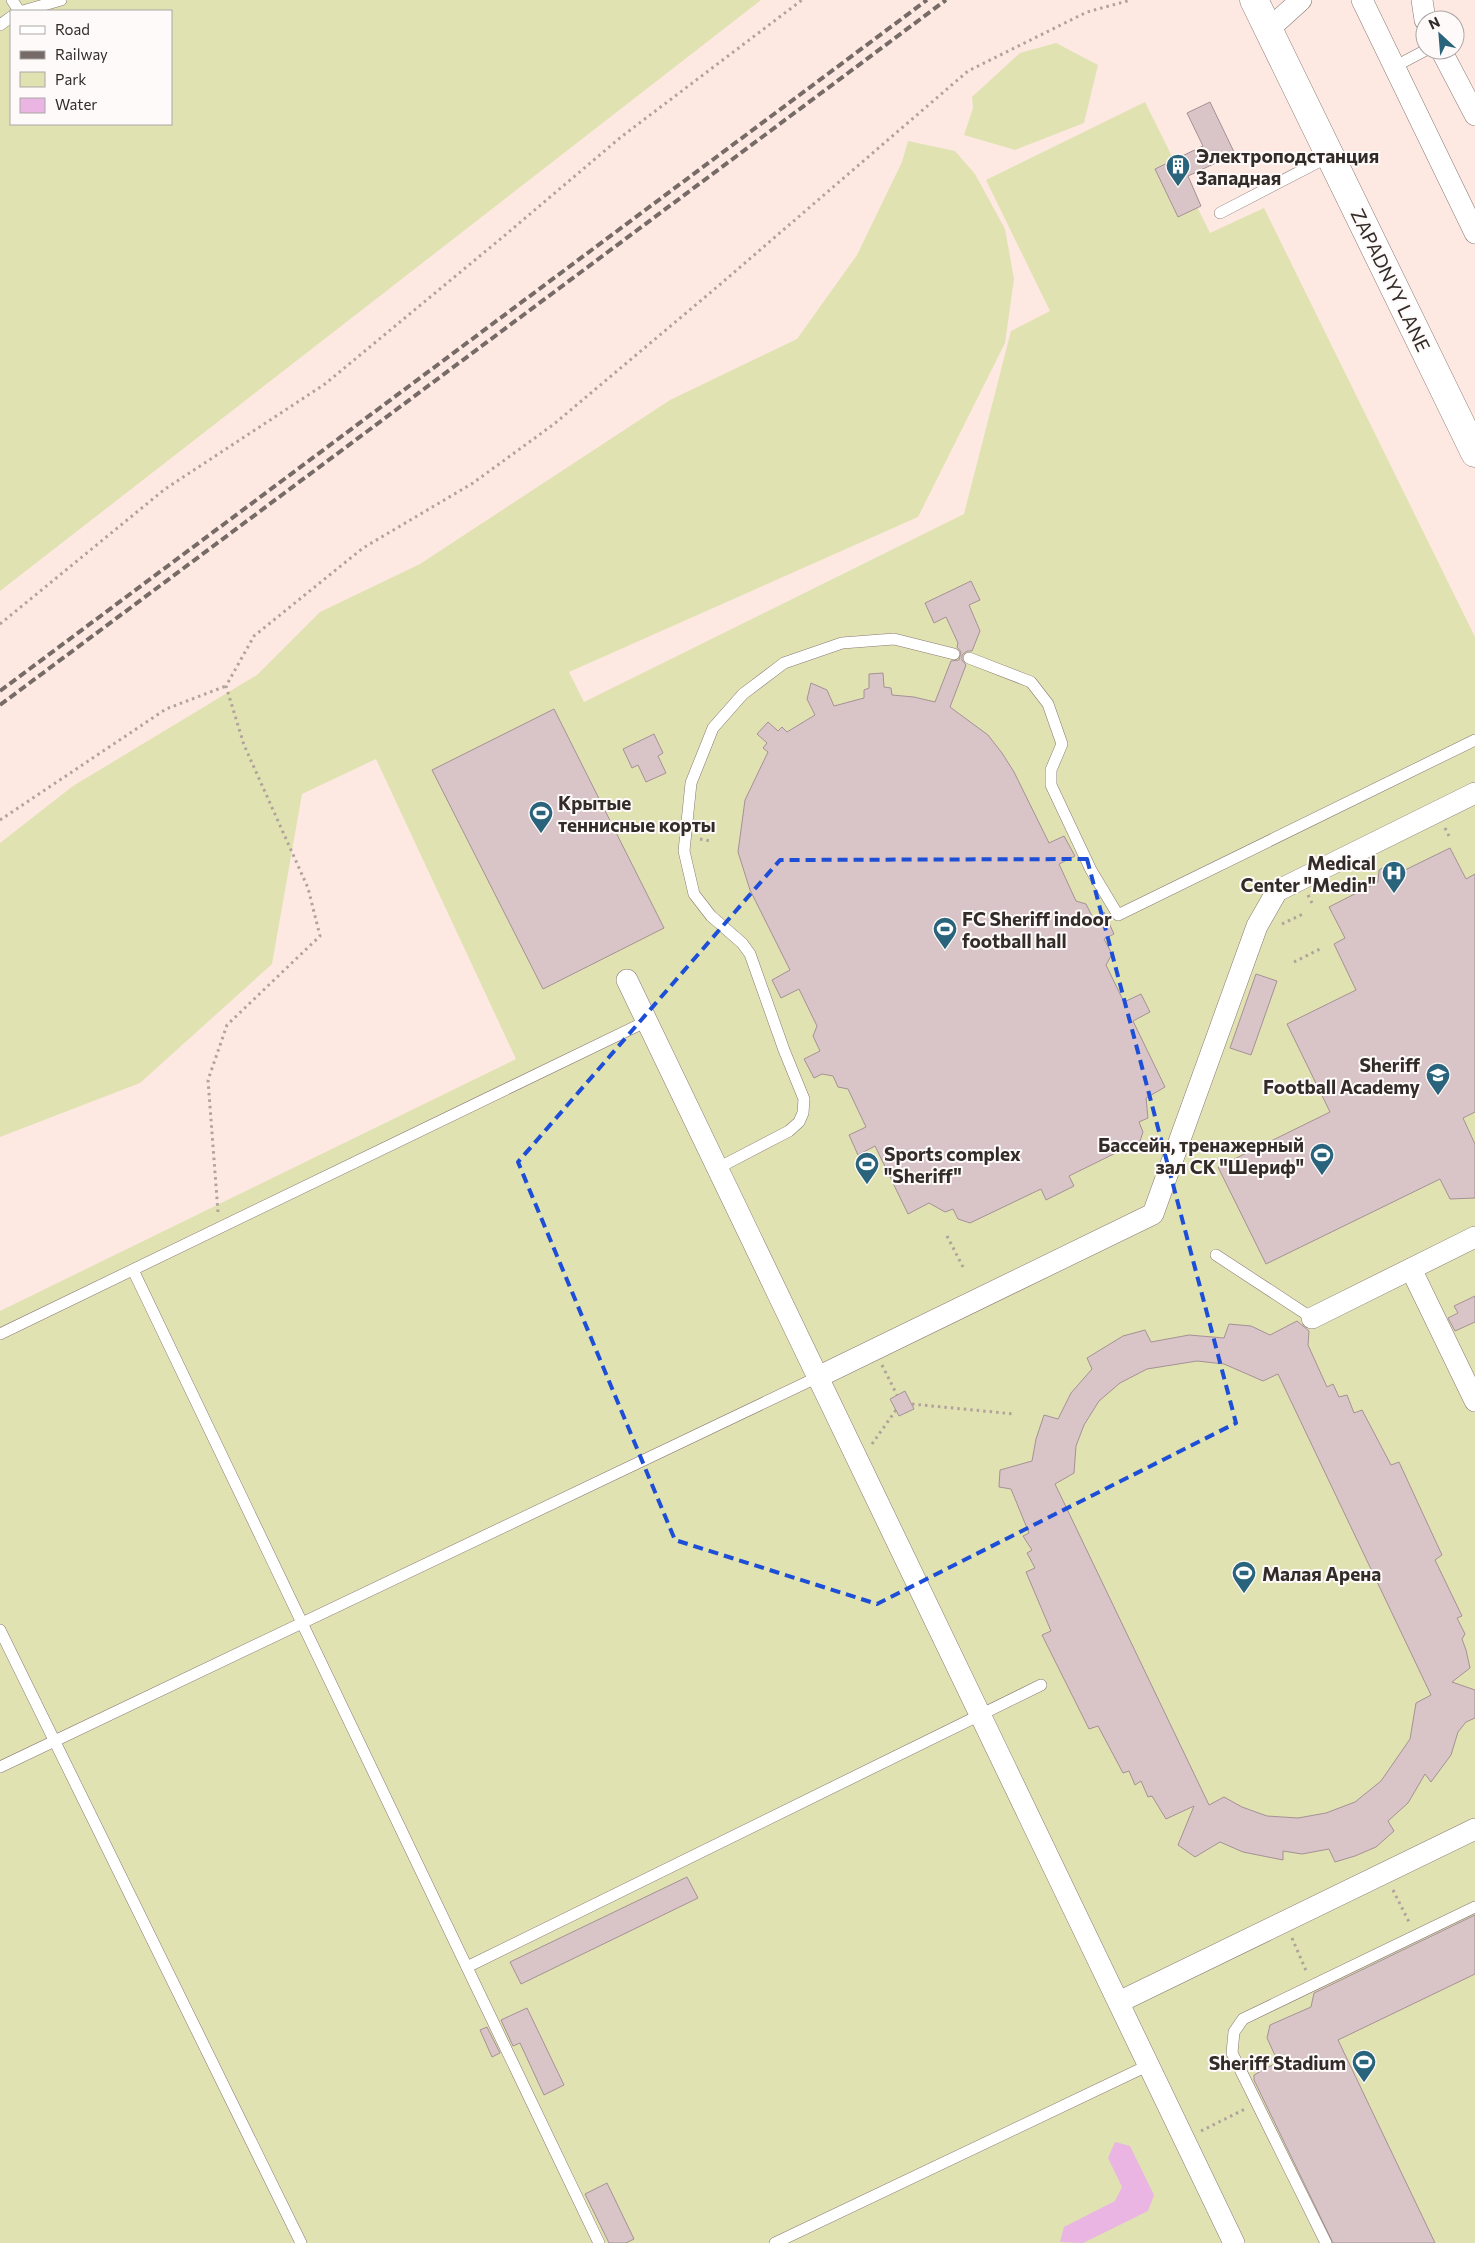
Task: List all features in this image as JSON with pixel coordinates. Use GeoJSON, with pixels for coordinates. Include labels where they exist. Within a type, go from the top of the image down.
{"type":"FeatureCollection","features":[{"type":"Feature","properties":{"kind":"main road","name":"ZAPADNYY LANE"},"geometry":{"type":"LineString","coordinates":[[1254,0],[1475,453]]}},
{"type":"Feature","properties":{"kind":"street"},"geometry":{"type":"LineString","coordinates":[[1268,30],[1301,0]]}},
{"type":"Feature","properties":{"kind":"street"},"geometry":{"type":"LineString","coordinates":[[1362,0],[1394,67],[1469,206],[1475,233]]}},
{"type":"Feature","properties":{"kind":"street"},"geometry":{"type":"LineString","coordinates":[[1446,60],[1475,115]]}},
{"type":"Feature","properties":{"kind":"street"},"geometry":{"type":"LineString","coordinates":[[818,1377],[1153,1214],[1257,926],[1277,890],[1475,794]]}},
{"type":"Feature","properties":{"kind":"street"},"geometry":{"type":"LineString","coordinates":[[627,980],[1234,2243]]}},
{"type":"Feature","properties":{"kind":"street"},"geometry":{"type":"LineString","coordinates":[[1312,1318],[1475,1237]]}},
{"type":"Feature","properties":{"kind":"street"},"geometry":{"type":"LineString","coordinates":[[1411,1269],[1475,1401]]}},
{"type":"Feature","properties":{"kind":"street"},"geometry":{"type":"LineString","coordinates":[[1119,2002],[1475,1829]]}},
{"type":"Feature","properties":{"kind":"lane"},"geometry":{"type":"LineString","coordinates":[[26,10],[61,0]]}},
{"type":"Feature","properties":{"kind":"lane"},"geometry":{"type":"LineString","coordinates":[[1394,67],[1415,56]]}},
{"type":"Feature","properties":{"kind":"lane"},"geometry":{"type":"LineString","coordinates":[[1220,213],[1330,156]]}},
{"type":"Feature","properties":{"kind":"lane"},"geometry":{"type":"LineString","coordinates":[[718,1168],[789,1131],[799,1122],[803,1113],[804,1099],[784,1050],[750,954],[742,943],[711,916],[694,894],[684,851],[690,783],[713,728],[743,694],[784,663],[842,643],[894,639],[954,654]]}},
{"type":"Feature","properties":{"kind":"lane"},"geometry":{"type":"LineString","coordinates":[[969,658],[1031,682],[1048,704],[1062,744],[1051,770],[1051,785],[1092,870],[1118,915],[1475,740]]}},
{"type":"Feature","properties":{"kind":"lane"},"geometry":{"type":"LineString","coordinates":[[0,1334],[647,1021]]}},
{"type":"Feature","properties":{"kind":"lane"},"geometry":{"type":"LineString","coordinates":[[1216,1255],[1312,1318]]}},
{"type":"Feature","properties":{"kind":"lane"},"geometry":{"type":"LineString","coordinates":[[133,1270],[599,2243]]}},
{"type":"Feature","properties":{"kind":"lane"},"geometry":{"type":"LineString","coordinates":[[0,1767],[818,1377]]}},
{"type":"Feature","properties":{"kind":"lane"},"geometry":{"type":"LineString","coordinates":[[0,1630],[300,2243]]}},
{"type":"Feature","properties":{"kind":"lane"},"geometry":{"type":"LineString","coordinates":[[466,1967],[1042,1686]]}},
{"type":"Feature","properties":{"kind":"lane"},"geometry":{"type":"LineString","coordinates":[[1326,2243],[1232,2052],[1234,2032],[1243,2019],[1475,1906]]}},
{"type":"Feature","properties":{"kind":"lane"},"geometry":{"type":"LineString","coordinates":[[775,2243],[1148,2065]]}},
{"type":"Feature","properties":{"kind":"path"},"geometry":{"type":"LineString","coordinates":[[0,624],[165,489],[325,384],[621,137],[802,0]]}},
{"type":"Feature","properties":{"kind":"path"},"geometry":{"type":"LineString","coordinates":[[0,820],[166,709],[226,686],[254,636],[363,548],[473,483],[554,424],[968,71],[1087,12],[1131,0]]}},
{"type":"Feature","properties":{"kind":"path"},"geometry":{"type":"LineString","coordinates":[[220,1228],[208,1080],[227,1025],[320,936],[308,888],[244,746],[226,686]]}},
{"type":"Feature","properties":{"kind":"path"},"geometry":{"type":"LineString","coordinates":[[696,838],[711,841]]}},
{"type":"Feature","properties":{"kind":"path"},"geometry":{"type":"LineString","coordinates":[[1277,926],[1305,913]]}},
{"type":"Feature","properties":{"kind":"path"},"geometry":{"type":"LineString","coordinates":[[1294,962],[1322,948]]}},
{"type":"Feature","properties":{"kind":"path"},"geometry":{"type":"LineString","coordinates":[[948,1236],[963,1267]]}},
{"type":"Feature","properties":{"kind":"path"},"geometry":{"type":"LineString","coordinates":[[874,1349],[897,1395]]}},
{"type":"Feature","properties":{"kind":"path"},"geometry":{"type":"LineString","coordinates":[[912,1404],[1014,1414]]}},
{"type":"Feature","properties":{"kind":"path"},"geometry":{"type":"LineString","coordinates":[[859,1462],[896,1410]]}},
{"type":"Feature","properties":{"kind":"path"},"geometry":{"type":"LineString","coordinates":[[1385,1873],[1415,1936]]}},
{"type":"Feature","properties":{"kind":"path"},"geometry":{"type":"LineString","coordinates":[[1284,1921],[1313,1985]]}},
{"type":"Feature","properties":{"kind":"path"},"geometry":{"type":"LineString","coordinates":[[1184,2139],[1257,2104]]}},
{"type":"Feature","properties":{"kind":"highlighted area"},"geometry":{"type":"Polygon","coordinates":[[[1087,859],[1236,1423],[877,1604],[675,1540],[518,1162],[780,860],[1087,859]]]}},
{"type":"Feature","properties":{"kind":"green space"},"geometry":{"type":"Polygon","coordinates":[[[0,0],[761,0],[0,591],[0,0]]]}},
{"type":"Feature","properties":{"kind":"green space"},"geometry":{"type":"Polygon","coordinates":[[[1056,43],[1098,65],[1084,123],[1015,150],[964,135],[973,108],[972,97],[1020,53],[1056,43]]]}},
{"type":"Feature","properties":{"kind":"green space","name":"Sports complex \"Sheriff\""},"geometry":{"type":"Polygon","coordinates":[[[1145,102],[1210,233],[1264,208],[1475,637],[1475,2243],[0,2243],[0,1311],[516,1059],[376,759],[302,794],[272,964],[140,1083],[0,1137],[0,843],[73,786],[257,675],[320,612],[420,564],[670,400],[797,339],[857,255],[902,162],[908,141],[955,151],[975,174],[1005,229],[1014,279],[1005,343],[918,517],[569,672],[584,702],[964,514],[1011,331],[1050,311],[986,180],[1145,102]]]}},
{"type":"Feature","properties":{"kind":"water"},"geometry":{"type":"Polygon","coordinates":[[[1115,2142],[1130,2146],[1154,2195],[1148,2211],[1083,2243],[1060,2242],[1064,2227],[1115,2201],[1122,2187],[1108,2158],[1115,2142]]]}},
{"type":"Feature","properties":{"kind":"building"},"geometry":{"type":"Polygon","coordinates":[[[1210,102],[1235,154],[1188,176],[1201,206],[1178,217],[1155,169],[1203,146],[1187,113],[1210,102]]]}},
{"type":"Feature","properties":{"kind":"building","name":"FC Sheriff indoor football hall"},"geometry":{"type":"Polygon","coordinates":[[[971,581],[980,600],[969,605],[980,631],[972,651],[967,651],[962,655],[962,660],[966,665],[950,707],[988,735],[1002,753],[1014,772],[1049,843],[1064,836],[1075,856],[1059,864],[1076,901],[1086,904],[1093,918],[1104,912],[1114,934],[1104,939],[1112,954],[1106,965],[1124,1002],[1141,994],[1150,1012],[1133,1021],[1165,1087],[1146,1098],[1148,1118],[1139,1122],[1143,1132],[1140,1141],[1069,1176],[1074,1186],[1046,1200],[1041,1189],[970,1223],[958,1219],[953,1209],[945,1212],[929,1203],[908,1214],[875,1146],[858,1155],[849,1135],[866,1127],[848,1089],[838,1087],[833,1076],[822,1074],[814,1078],[804,1059],[820,1051],[813,1036],[817,1026],[799,989],[781,998],[772,980],[790,970],[750,890],[738,852],[745,800],[768,752],[763,748],[767,743],[757,734],[768,722],[778,731],[782,727],[787,732],[815,715],[807,699],[811,683],[827,690],[834,706],[864,698],[864,690],[869,688],[869,674],[883,673],[884,687],[891,688],[892,695],[914,697],[935,702],[951,661],[959,660],[961,652],[957,647],[958,643],[946,617],[934,623],[925,603],[971,581]]]}},
{"type":"Feature","properties":{"kind":"building","name":"Крытые теннисные корты"},"geometry":{"type":"Polygon","coordinates":[[[554,709],[664,928],[543,989],[432,770],[554,709]]]}},
{"type":"Feature","properties":{"kind":"building"},"geometry":{"type":"Polygon","coordinates":[[[654,734],[663,753],[658,756],[666,773],[646,782],[638,765],[632,768],[623,749],[654,734]]]}},
{"type":"Feature","properties":{"kind":"building"},"geometry":{"type":"Polygon","coordinates":[[[1450,848],[1466,879],[1475,874],[1475,1112],[1463,1118],[1475,1144],[1475,1198],[1450,1199],[1440,1179],[1266,1264],[1218,1167],[1330,1112],[1287,1024],[1356,990],[1334,944],[1345,938],[1329,907],[1378,882],[1379,870],[1390,864],[1403,871],[1450,848]]]}},
{"type":"Feature","properties":{"kind":"building"},"geometry":{"type":"Polygon","coordinates":[[[1256,974],[1277,981],[1251,1055],[1230,1048],[1256,974]]]}},
{"type":"Feature","properties":{"kind":"building"},"geometry":{"type":"Polygon","coordinates":[[[1475,1296],[1475,1322],[1455,1331],[1448,1318],[1458,1313],[1454,1306],[1475,1296]]]}},
{"type":"Feature","properties":{"kind":"building"},"geometry":{"type":"Polygon","coordinates":[[[1297,1321],[1309,1331],[1308,1345],[1327,1387],[1333,1384],[1339,1397],[1347,1395],[1354,1413],[1362,1410],[1391,1465],[1399,1462],[1442,1555],[1435,1560],[1462,1616],[1457,1618],[1465,1634],[1462,1639],[1470,1668],[1452,1682],[1475,1690],[1475,1718],[1466,1722],[1458,1732],[1451,1755],[1431,1782],[1425,1774],[1408,1803],[1388,1821],[1394,1831],[1376,1847],[1335,1862],[1329,1849],[1302,1854],[1283,1851],[1283,1860],[1243,1852],[1220,1842],[1195,1857],[1178,1845],[1194,1806],[1166,1819],[1152,1796],[1148,1797],[1141,1781],[1135,1785],[1129,1771],[1123,1773],[1098,1726],[1089,1729],[1042,1635],[1051,1631],[1026,1572],[1035,1568],[1027,1553],[1032,1550],[1023,1536],[1029,1533],[1011,1489],[999,1487],[1000,1470],[1032,1461],[1036,1439],[1044,1415],[1058,1419],[1071,1393],[1092,1369],[1087,1358],[1123,1336],[1145,1330],[1151,1342],[1189,1335],[1224,1338],[1229,1324],[1251,1326],[1270,1335],[1297,1321]],[[1197,1361],[1147,1369],[1120,1383],[1099,1401],[1084,1425],[1076,1446],[1074,1473],[1055,1484],[1209,1805],[1224,1797],[1242,1807],[1267,1816],[1298,1818],[1326,1813],[1355,1802],[1381,1781],[1410,1739],[1416,1703],[1431,1695],[1278,1374],[1263,1381],[1224,1364],[1197,1361]]]}},
{"type":"Feature","properties":{"kind":"building"},"geometry":{"type":"Polygon","coordinates":[[[905,1391],[914,1409],[899,1416],[890,1399],[905,1391]]]}},
{"type":"Feature","properties":{"kind":"building"},"geometry":{"type":"Polygon","coordinates":[[[687,1877],[698,1898],[521,1984],[510,1962],[687,1877]]]}},
{"type":"Feature","properties":{"kind":"building"},"geometry":{"type":"Polygon","coordinates":[[[1475,1915],[1475,1974],[1338,2040],[1435,2243],[1333,2243],[1254,2080],[1254,2075],[1278,2062],[1267,2038],[1270,2025],[1311,2007],[1314,1993],[1475,1915]]]}},
{"type":"Feature","properties":{"kind":"building"},"geometry":{"type":"Polygon","coordinates":[[[527,2008],[564,2085],[544,2095],[520,2043],[513,2046],[501,2020],[527,2008]]]}},
{"type":"Feature","properties":{"kind":"building"},"geometry":{"type":"Polygon","coordinates":[[[487,2027],[500,2053],[492,2057],[480,2030],[487,2027]]]}},
{"type":"Feature","properties":{"kind":"building"},"geometry":{"type":"Polygon","coordinates":[[[607,2183],[634,2239],[626,2243],[609,2243],[585,2194],[607,2183]]]}},
{"type":"Feature","properties":{"kind":"railway"},"geometry":{"type":"LineString","coordinates":[[0,691],[927,0]]}},
{"type":"Feature","properties":{"kind":"railway"},"geometry":{"type":"LineString","coordinates":[[0,705],[946,0]]}},
{"type":"Feature","properties":{"kind":"place","name":"Электроподстанция Западная"},"geometry":{"type":"Point","coordinates":[1178,187]}},
{"type":"Feature","properties":{"kind":"place","name":"Крытые теннисные корты"},"geometry":{"type":"Point","coordinates":[541,834]}},
{"type":"Feature","properties":{"kind":"place","name":"Medical Center \"Medin\""},"geometry":{"type":"Point","coordinates":[1394,894]}},
{"type":"Feature","properties":{"kind":"place","name":"FC Sheriff indoor football hall"},"geometry":{"type":"Point","coordinates":[945,950]}},
{"type":"Feature","properties":{"kind":"place","name":"Sheriff Football Academy"},"geometry":{"type":"Point","coordinates":[1438,1096]}},
{"type":"Feature","properties":{"kind":"place","name":"Бассейн, тренажерный зал СК \"Шериф\""},"geometry":{"type":"Point","coordinates":[1322,1176]}},
{"type":"Feature","properties":{"kind":"place","name":"Sports complex \"Sheriff\""},"geometry":{"type":"Point","coordinates":[867,1185]}},
{"type":"Feature","properties":{"kind":"place","name":"Малая Арена"},"geometry":{"type":"Point","coordinates":[1244,1594]}},
{"type":"Feature","properties":{"kind":"place","name":"Sheriff Stadium"},"geometry":{"type":"Point","coordinates":[1364,2083]}}]}
